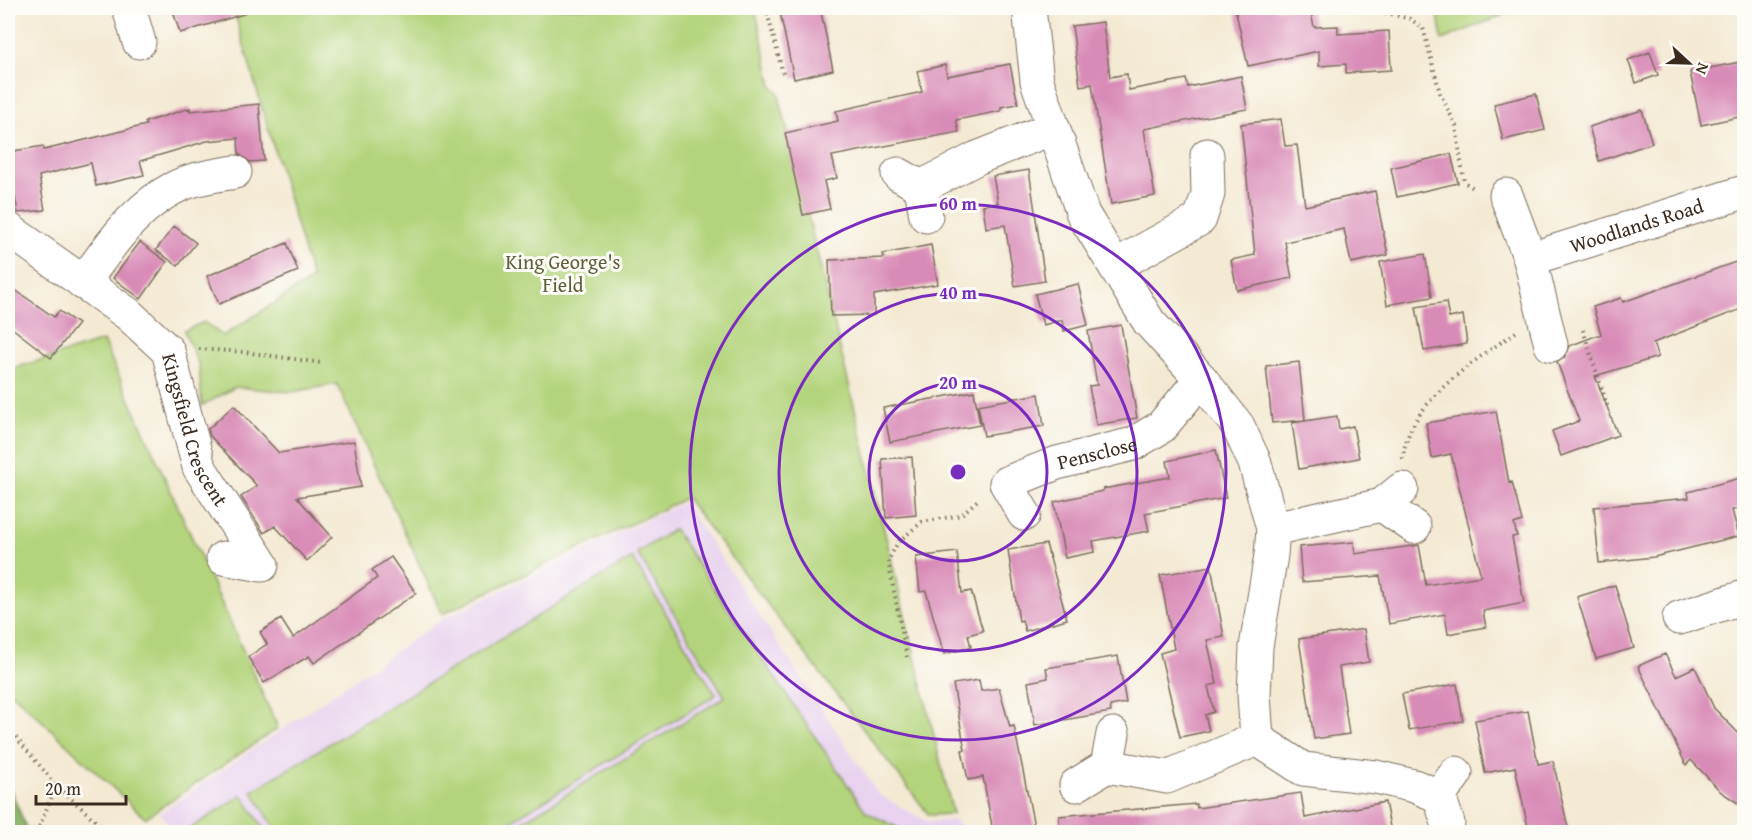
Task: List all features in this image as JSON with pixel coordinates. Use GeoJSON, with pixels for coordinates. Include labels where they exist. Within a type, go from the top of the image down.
{"type":"FeatureCollection","features":[{"type":"Feature","properties":{"kind":"street"},"geometry":{"type":"LineString","coordinates":[[129,8],[139,42]]}},
{"type":"Feature","properties":{"kind":"street"},"geometry":{"type":"LineString","coordinates":[[1029,8],[1037,81],[1083,214],[1149,322],[1201,379],[1238,426],[1256,463],[1273,529],[1256,647],[1254,695],[1257,739]]}},
{"type":"Feature","properties":{"kind":"street"},"geometry":{"type":"LineString","coordinates":[[915,192],[977,158],[1053,128]]}},
{"type":"Feature","properties":{"kind":"street"},"geometry":{"type":"LineString","coordinates":[[1115,266],[1200,219],[1208,194],[1207,155]]}},
{"type":"Feature","properties":{"kind":"street"},"geometry":{"type":"LineString","coordinates":[[83,283],[109,244],[132,219],[156,201],[184,183],[235,172]]}},
{"type":"Feature","properties":{"kind":"street","name":"Woodlands Road"},"geometry":{"type":"LineString","coordinates":[[1530,260],[1744,192]]}},
{"type":"Feature","properties":{"kind":"street"},"geometry":{"type":"LineString","coordinates":[[1506,195],[1530,260],[1549,332]]}},
{"type":"Feature","properties":{"kind":"street","name":"Kingsfield Crescent"},"geometry":{"type":"LineString","coordinates":[[8,229],[128,315],[168,351],[199,467],[261,565],[223,558]]}},
{"type":"Feature","properties":{"kind":"street","name":"Pensclose"},"geometry":{"type":"LineString","coordinates":[[1005,483],[1057,463],[1133,444],[1161,427],[1201,379]]}},
{"type":"Feature","properties":{"kind":"street"},"geometry":{"type":"LineString","coordinates":[[1005,483],[1024,514]]}},
{"type":"Feature","properties":{"kind":"street"},"geometry":{"type":"LineString","coordinates":[[1273,529],[1392,497],[1414,527]]}},
{"type":"Feature","properties":{"kind":"street"},"geometry":{"type":"LineString","coordinates":[[1679,618],[1741,607]]}},
{"type":"Feature","properties":{"kind":"street"},"geometry":{"type":"LineString","coordinates":[[1076,786],[1107,765],[1113,734]]}},
{"type":"Feature","properties":{"kind":"street"},"geometry":{"type":"LineString","coordinates":[[1107,765],[1167,777],[1257,739]]}},
{"type":"Feature","properties":{"kind":"street"},"geometry":{"type":"LineString","coordinates":[[1257,739],[1303,769],[1332,774],[1377,777],[1448,797]]}},
{"type":"Feature","properties":{"kind":"path"},"geometry":{"type":"LineString","coordinates":[[766,8],[783,74]]}},
{"type":"Feature","properties":{"kind":"path"},"geometry":{"type":"LineString","coordinates":[[1368,8],[1410,19],[1423,28],[1440,93],[1456,126],[1464,182],[1488,197],[1506,195]]}},
{"type":"Feature","properties":{"kind":"path"},"geometry":{"type":"LineString","coordinates":[[1581,324],[1608,408]]}},
{"type":"Feature","properties":{"kind":"path"},"geometry":{"type":"LineString","coordinates":[[1392,497],[1413,422],[1435,396],[1492,349],[1523,327],[1549,332]]}},
{"type":"Feature","properties":{"kind":"path"},"geometry":{"type":"LineString","coordinates":[[168,351],[203,348],[322,363]]}},
{"type":"Feature","properties":{"kind":"path"},"geometry":{"type":"LineString","coordinates":[[907,657],[888,561],[898,542],[922,522],[961,515],[1005,483]]}},
{"type":"Feature","properties":{"kind":"path"},"geometry":{"type":"LineString","coordinates":[[8,728],[57,786],[108,832]]}},
{"type":"Feature","properties":{"kind":"path"},"geometry":{"type":"LineString","coordinates":[[38,831],[57,786]]}},
{"type":"Feature","properties":{"kind":"shaded area"},"geometry":{"type":"Polygon","coordinates":[[[684,502],[879,795],[928,822],[954,820],[967,832],[175,832],[160,813],[444,618],[684,502]]]}},
{"type":"Feature","properties":{"kind":"green space","name":"King George's Field"},"geometry":{"type":"Polygon","coordinates":[[[233,8],[755,8],[772,86],[778,92],[953,814],[929,815],[686,498],[442,614],[337,384],[292,392],[235,387],[202,406],[199,365],[184,331],[204,322],[223,336],[312,279],[233,8]]]}},
{"type":"Feature","properties":{"kind":"green space"},"geometry":{"type":"Polygon","coordinates":[[[1437,8],[1520,8],[1442,40],[1437,8]]]}},
{"type":"Feature","properties":{"kind":"green space"},"geometry":{"type":"Polygon","coordinates":[[[103,341],[278,728],[145,818],[8,689],[8,370],[103,341]]]}},
{"type":"Feature","properties":{"kind":"green space"},"geometry":{"type":"Polygon","coordinates":[[[674,529],[866,812],[906,832],[505,832],[725,697],[637,553],[674,529]]]}},
{"type":"Feature","properties":{"kind":"green space"},"geometry":{"type":"Polygon","coordinates":[[[632,558],[716,695],[493,832],[277,832],[252,791],[632,558]]]}},
{"type":"Feature","properties":{"kind":"green space"},"geometry":{"type":"Polygon","coordinates":[[[8,783],[27,830],[28,832],[8,832],[8,783]]]}},
{"type":"Feature","properties":{"kind":"green space"},"geometry":{"type":"Polygon","coordinates":[[[242,795],[266,832],[191,832],[188,830],[242,795]]]}},
{"type":"Feature","properties":{"kind":"building"},"geometry":{"type":"Polygon","coordinates":[[[172,8],[243,8],[244,14],[180,33],[172,8]]]}},
{"type":"Feature","properties":{"kind":"building"},"geometry":{"type":"Polygon","coordinates":[[[779,8],[814,8],[816,13],[821,12],[833,70],[794,79],[779,8]]]}},
{"type":"Feature","properties":{"kind":"building"},"geometry":{"type":"Polygon","coordinates":[[[1235,8],[1310,8],[1314,27],[1338,26],[1338,34],[1389,31],[1391,70],[1346,73],[1346,64],[1319,66],[1319,51],[1248,66],[1235,8]]]}},
{"type":"Feature","properties":{"kind":"building"},"geometry":{"type":"Polygon","coordinates":[[[1103,22],[1110,77],[1127,74],[1129,90],[1186,79],[1188,87],[1241,76],[1247,109],[1144,129],[1155,196],[1111,204],[1092,84],[1080,86],[1072,26],[1103,22]]]}},
{"type":"Feature","properties":{"kind":"building"},"geometry":{"type":"Polygon","coordinates":[[[1650,52],[1658,75],[1636,83],[1628,60],[1650,52]]]}},
{"type":"Feature","properties":{"kind":"building"},"geometry":{"type":"Polygon","coordinates":[[[1740,62],[1744,86],[1744,116],[1701,125],[1690,72],[1740,62]]]}},
{"type":"Feature","properties":{"kind":"building"},"geometry":{"type":"Polygon","coordinates":[[[1010,64],[1018,104],[1001,107],[1001,111],[956,120],[959,132],[832,156],[837,178],[824,181],[830,209],[803,215],[785,133],[838,121],[836,111],[922,92],[917,71],[945,65],[947,76],[1010,64]]]}},
{"type":"Feature","properties":{"kind":"building"},"geometry":{"type":"Polygon","coordinates":[[[1536,94],[1545,130],[1503,140],[1494,104],[1536,94]]]}},
{"type":"Feature","properties":{"kind":"building"},"geometry":{"type":"Polygon","coordinates":[[[259,104],[264,161],[250,162],[239,154],[238,138],[207,141],[140,161],[144,175],[96,186],[91,163],[39,176],[45,210],[18,213],[12,179],[8,180],[8,152],[43,146],[44,150],[146,125],[145,122],[190,108],[190,111],[259,104]]]}},
{"type":"Feature","properties":{"kind":"building"},"geometry":{"type":"Polygon","coordinates":[[[1642,110],[1652,143],[1599,161],[1589,127],[1642,110]]]}},
{"type":"Feature","properties":{"kind":"building"},"geometry":{"type":"Polygon","coordinates":[[[1281,119],[1285,146],[1297,145],[1305,206],[1375,191],[1388,255],[1351,263],[1344,229],[1285,242],[1292,278],[1237,290],[1231,260],[1255,255],[1241,124],[1281,119]]]}},
{"type":"Feature","properties":{"kind":"building"},"geometry":{"type":"Polygon","coordinates":[[[1451,154],[1458,183],[1397,197],[1391,168],[1451,154]]]}},
{"type":"Feature","properties":{"kind":"building"},"geometry":{"type":"Polygon","coordinates":[[[1029,170],[1045,281],[1015,286],[1005,225],[986,228],[983,205],[998,203],[993,176],[1029,170]]]}},
{"type":"Feature","properties":{"kind":"building"},"geometry":{"type":"Polygon","coordinates":[[[174,226],[196,243],[178,266],[156,250],[174,226]]]}},
{"type":"Feature","properties":{"kind":"building"},"geometry":{"type":"Polygon","coordinates":[[[140,242],[167,262],[141,299],[113,278],[140,242]]]}},
{"type":"Feature","properties":{"kind":"building"},"geometry":{"type":"Polygon","coordinates":[[[287,243],[298,271],[219,304],[207,276],[287,243]]]}},
{"type":"Feature","properties":{"kind":"building"},"geometry":{"type":"Polygon","coordinates":[[[931,245],[938,284],[874,295],[874,315],[831,316],[829,260],[884,258],[883,254],[931,245]]]}},
{"type":"Feature","properties":{"kind":"building"},"geometry":{"type":"Polygon","coordinates":[[[1425,254],[1432,297],[1387,305],[1380,262],[1425,254]]]}},
{"type":"Feature","properties":{"kind":"building"},"geometry":{"type":"Polygon","coordinates":[[[1744,259],[1744,308],[1653,343],[1658,357],[1595,376],[1618,435],[1561,456],[1552,431],[1579,421],[1557,362],[1564,358],[1569,346],[1601,334],[1593,307],[1621,298],[1623,302],[1744,259]]]}},
{"type":"Feature","properties":{"kind":"building"},"geometry":{"type":"Polygon","coordinates":[[[1078,284],[1088,325],[1064,331],[1062,320],[1043,325],[1035,294],[1078,284]]]}},
{"type":"Feature","properties":{"kind":"building"},"geometry":{"type":"Polygon","coordinates":[[[8,285],[54,317],[59,311],[78,324],[51,358],[8,325],[8,285]]]}},
{"type":"Feature","properties":{"kind":"building"},"geometry":{"type":"Polygon","coordinates":[[[1446,302],[1449,318],[1463,315],[1467,344],[1424,351],[1416,307],[1446,302]]]}},
{"type":"Feature","properties":{"kind":"building"},"geometry":{"type":"Polygon","coordinates":[[[1121,325],[1137,418],[1096,425],[1089,386],[1097,385],[1088,331],[1121,325]]]}},
{"type":"Feature","properties":{"kind":"building"},"geometry":{"type":"Polygon","coordinates":[[[1299,362],[1305,420],[1272,423],[1266,366],[1299,362]]]}},
{"type":"Feature","properties":{"kind":"building"},"geometry":{"type":"Polygon","coordinates":[[[974,391],[980,425],[890,442],[883,408],[974,391]]]}},
{"type":"Feature","properties":{"kind":"building"},"geometry":{"type":"Polygon","coordinates":[[[1039,394],[1044,426],[984,436],[978,405],[1039,394]]]}},
{"type":"Feature","properties":{"kind":"building"},"geometry":{"type":"Polygon","coordinates":[[[234,405],[279,453],[354,441],[361,487],[297,497],[332,537],[307,561],[275,526],[264,533],[241,497],[257,486],[210,436],[208,429],[234,405]]]}},
{"type":"Feature","properties":{"kind":"building"},"geometry":{"type":"Polygon","coordinates":[[[1496,411],[1509,483],[1512,482],[1522,521],[1514,524],[1517,536],[1512,537],[1524,603],[1483,611],[1486,627],[1448,634],[1445,614],[1389,624],[1380,576],[1302,582],[1299,547],[1354,542],[1355,554],[1419,545],[1426,585],[1481,576],[1451,454],[1432,458],[1426,423],[1496,411]]]}},
{"type":"Feature","properties":{"kind":"building"},"geometry":{"type":"Polygon","coordinates":[[[1337,416],[1339,429],[1353,426],[1359,458],[1299,469],[1292,423],[1337,416]]]}},
{"type":"Feature","properties":{"kind":"building"},"geometry":{"type":"Polygon","coordinates":[[[1216,450],[1226,498],[1145,513],[1149,531],[1093,541],[1095,552],[1065,558],[1054,502],[1103,491],[1103,489],[1170,477],[1167,461],[1216,450]]]}},
{"type":"Feature","properties":{"kind":"building"},"geometry":{"type":"Polygon","coordinates":[[[912,457],[916,515],[886,518],[882,459],[912,457]]]}},
{"type":"Feature","properties":{"kind":"building"},"geometry":{"type":"Polygon","coordinates":[[[1744,477],[1744,508],[1732,510],[1739,536],[1654,557],[1599,563],[1594,507],[1689,498],[1688,492],[1744,477]]]}},
{"type":"Feature","properties":{"kind":"building"},"geometry":{"type":"Polygon","coordinates":[[[1046,544],[1067,619],[1025,631],[1022,620],[1019,621],[1008,550],[1046,544]]]}},
{"type":"Feature","properties":{"kind":"building"},"geometry":{"type":"Polygon","coordinates":[[[957,552],[962,593],[971,591],[983,631],[968,635],[971,647],[944,654],[926,591],[920,592],[916,557],[957,552]]]}},
{"type":"Feature","properties":{"kind":"building"},"geometry":{"type":"Polygon","coordinates":[[[391,557],[416,593],[314,663],[309,656],[264,683],[248,657],[267,644],[260,632],[281,619],[293,638],[377,578],[372,570],[391,557]]]}},
{"type":"Feature","properties":{"kind":"building"},"geometry":{"type":"Polygon","coordinates":[[[1211,566],[1224,637],[1207,640],[1217,684],[1208,686],[1214,712],[1205,715],[1209,731],[1180,737],[1160,653],[1174,649],[1160,575],[1211,566]]]}},
{"type":"Feature","properties":{"kind":"building"},"geometry":{"type":"Polygon","coordinates":[[[1615,585],[1634,648],[1596,659],[1577,597],[1615,585]]]}},
{"type":"Feature","properties":{"kind":"building"},"geometry":{"type":"Polygon","coordinates":[[[1364,629],[1369,662],[1339,667],[1349,734],[1314,739],[1299,639],[1364,629]]]}},
{"type":"Feature","properties":{"kind":"building"},"geometry":{"type":"Polygon","coordinates":[[[1665,654],[1676,676],[1695,667],[1714,708],[1744,739],[1744,807],[1721,792],[1691,760],[1686,765],[1638,666],[1665,654]]]}},
{"type":"Feature","properties":{"kind":"building"},"geometry":{"type":"Polygon","coordinates":[[[1118,656],[1126,703],[1110,706],[1111,712],[1035,725],[1028,682],[1048,678],[1046,668],[1118,656]]]}},
{"type":"Feature","properties":{"kind":"building"},"geometry":{"type":"Polygon","coordinates":[[[979,680],[981,691],[999,688],[1010,727],[1014,726],[1034,826],[993,832],[983,777],[968,780],[953,684],[979,680]]]}},
{"type":"Feature","properties":{"kind":"building"},"geometry":{"type":"Polygon","coordinates":[[[1457,684],[1463,721],[1409,730],[1402,694],[1457,684]]]}},
{"type":"Feature","properties":{"kind":"building"},"geometry":{"type":"Polygon","coordinates":[[[1528,711],[1538,764],[1553,761],[1569,832],[1529,832],[1515,767],[1485,773],[1475,720],[1528,711]]]}},
{"type":"Feature","properties":{"kind":"building"},"geometry":{"type":"Polygon","coordinates":[[[1301,793],[1305,818],[1385,802],[1391,832],[1060,832],[1059,816],[1196,804],[1197,808],[1301,793]]]}},
{"type":"Feature","properties":{"kind":"waterway"},"geometry":{"type":"LineString","coordinates":[[8,825],[11,832]]}}]}
